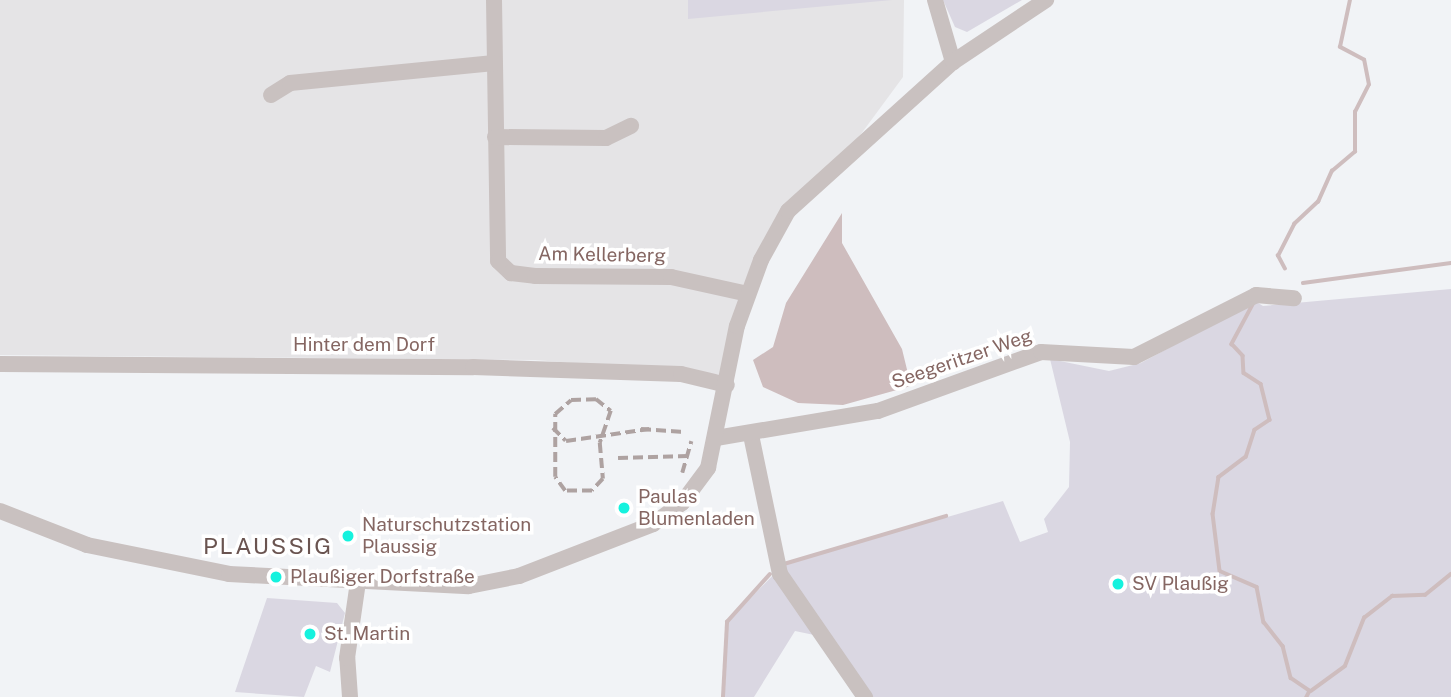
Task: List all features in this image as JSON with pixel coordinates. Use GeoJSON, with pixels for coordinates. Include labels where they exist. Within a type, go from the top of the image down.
{"type":"FeatureCollection","features":[{"type":"Feature","properties":{"kind":"street","name":"Am Kellerberg"},"geometry":{"type":"LineString","coordinates":[[494,0],[498,261],[511,273],[671,277],[748,294]]}},
{"type":"Feature","properties":{"kind":"street"},"geometry":{"type":"LineString","coordinates":[[935,0],[953,62]]}},
{"type":"Feature","properties":{"kind":"street"},"geometry":{"type":"LineString","coordinates":[[0,511],[87,545],[166,562],[229,574],[358,582],[492,583],[626,535],[682,503],[708,468],[748,294],[774,236],[807,188],[953,62],[1046,0]]}},
{"type":"Feature","properties":{"kind":"street"},"geometry":{"type":"LineString","coordinates":[[271,95],[290,83],[494,63]]}},
{"type":"Feature","properties":{"kind":"street"},"geometry":{"type":"LineString","coordinates":[[495,137],[606,138],[631,126]]}},
{"type":"Feature","properties":{"kind":"street","name":"Seegeritzer Weg"},"geometry":{"type":"LineString","coordinates":[[716,438],[751,435],[878,411],[1041,352],[1134,356],[1256,295],[1294,298]]}},
{"type":"Feature","properties":{"kind":"street","name":"Hinter dem Dorf"},"geometry":{"type":"LineString","coordinates":[[0,364],[473,367],[681,374],[727,385]]}},
{"type":"Feature","properties":{"kind":"street"},"geometry":{"type":"LineString","coordinates":[[751,435],[780,574],[865,697]]}},
{"type":"Feature","properties":{"kind":"street"},"geometry":{"type":"LineString","coordinates":[[350,697],[346,668],[358,582]]}},
{"type":"Feature","properties":{"kind":"shaded area"},"geometry":{"type":"Polygon","coordinates":[[[0,0],[904,0],[903,77],[847,153],[807,188],[761,260],[729,375],[535,360],[0,355],[0,0]]]}},
{"type":"Feature","properties":{"kind":"shaded area"},"geometry":{"type":"Polygon","coordinates":[[[688,0],[892,0],[688,19],[688,0]]]}},
{"type":"Feature","properties":{"kind":"shaded area"},"geometry":{"type":"Polygon","coordinates":[[[943,0],[1022,0],[967,32],[955,27],[943,0]]]}},
{"type":"Feature","properties":{"kind":"shaded area"},"geometry":{"type":"Polygon","coordinates":[[[842,213],[842,243],[902,349],[911,386],[843,405],[798,403],[763,387],[753,360],[773,347],[786,303],[842,213]]]}},
{"type":"Feature","properties":{"kind":"shaded area"},"geometry":{"type":"Polygon","coordinates":[[[1451,289],[1451,697],[862,697],[819,636],[795,631],[754,697],[723,697],[727,622],[784,564],[1003,501],[1020,542],[1048,532],[1044,519],[1069,487],[1070,442],[1050,359],[1109,371],[1141,363],[1255,301],[1263,306],[1451,289]]]}},
{"type":"Feature","properties":{"kind":"shaded area"},"geometry":{"type":"Polygon","coordinates":[[[267,598],[337,603],[345,613],[330,672],[316,666],[304,697],[235,692],[267,598]]]}},
{"type":"Feature","properties":{"kind":"waterway"},"geometry":{"type":"LineString","coordinates":[[1285,269],[1278,256],[1294,224],[1318,202],[1332,171],[1355,152],[1355,112],[1369,85],[1364,60],[1340,47],[1350,0]]}},
{"type":"Feature","properties":{"kind":"waterway"},"geometry":{"type":"LineString","coordinates":[[1303,283],[1451,263]]}},
{"type":"Feature","properties":{"kind":"waterway"},"geometry":{"type":"LineString","coordinates":[[1254,303],[1232,344],[1243,356],[1244,373],[1261,384],[1270,420],[1255,430],[1246,457],[1219,477],[1213,514],[1220,571],[1257,587],[1264,622],[1283,646],[1291,678],[1310,691],[1307,697]]}},
{"type":"Feature","properties":{"kind":"waterway"},"geometry":{"type":"LineString","coordinates":[[784,564],[946,516]]}},
{"type":"Feature","properties":{"kind":"waterway"},"geometry":{"type":"LineString","coordinates":[[723,697],[727,622],[770,574]]}},
{"type":"Feature","properties":{"kind":"waterway"},"geometry":{"type":"LineString","coordinates":[[1311,691],[1345,666],[1364,618],[1392,596],[1425,595],[1451,574]]}},
{"type":"Feature","properties":{"kind":"railway"},"geometry":{"type":"LineString","coordinates":[[596,399],[611,411],[600,443],[603,479],[592,491],[565,491],[555,477],[555,414],[571,400],[596,399]]}},
{"type":"Feature","properties":{"kind":"railway"},"geometry":{"type":"LineString","coordinates":[[553,428],[566,441],[649,429]]}},
{"type":"Feature","properties":{"kind":"railway"},"geometry":{"type":"LineString","coordinates":[[641,429],[684,432]]}},
{"type":"Feature","properties":{"kind":"railway"},"geometry":{"type":"LineString","coordinates":[[682,473],[691,441]]}},
{"type":"Feature","properties":{"kind":"railway"},"geometry":{"type":"LineString","coordinates":[[618,458],[688,456]]}},
{"type":"Feature","properties":{"kind":"place","name":"Paulas Blumenladen"},"geometry":{"type":"Point","coordinates":[624,508]}},
{"type":"Feature","properties":{"kind":"place","name":"Naturschutzstation Plaussig"},"geometry":{"type":"Point","coordinates":[348,536]}},
{"type":"Feature","properties":{"kind":"place","name":"Plaußiger Dorfstraße"},"geometry":{"type":"Point","coordinates":[276,577]}},
{"type":"Feature","properties":{"kind":"place","name":"SV Plaußig"},"geometry":{"type":"Point","coordinates":[1118,584]}},
{"type":"Feature","properties":{"kind":"place","name":"St. Martin"},"geometry":{"type":"Point","coordinates":[310,634]}},
{"type":"Feature","properties":{"kind":"district","name":"PLAUSSIG"},"geometry":{"type":"Point","coordinates":[268,546]}}]}
